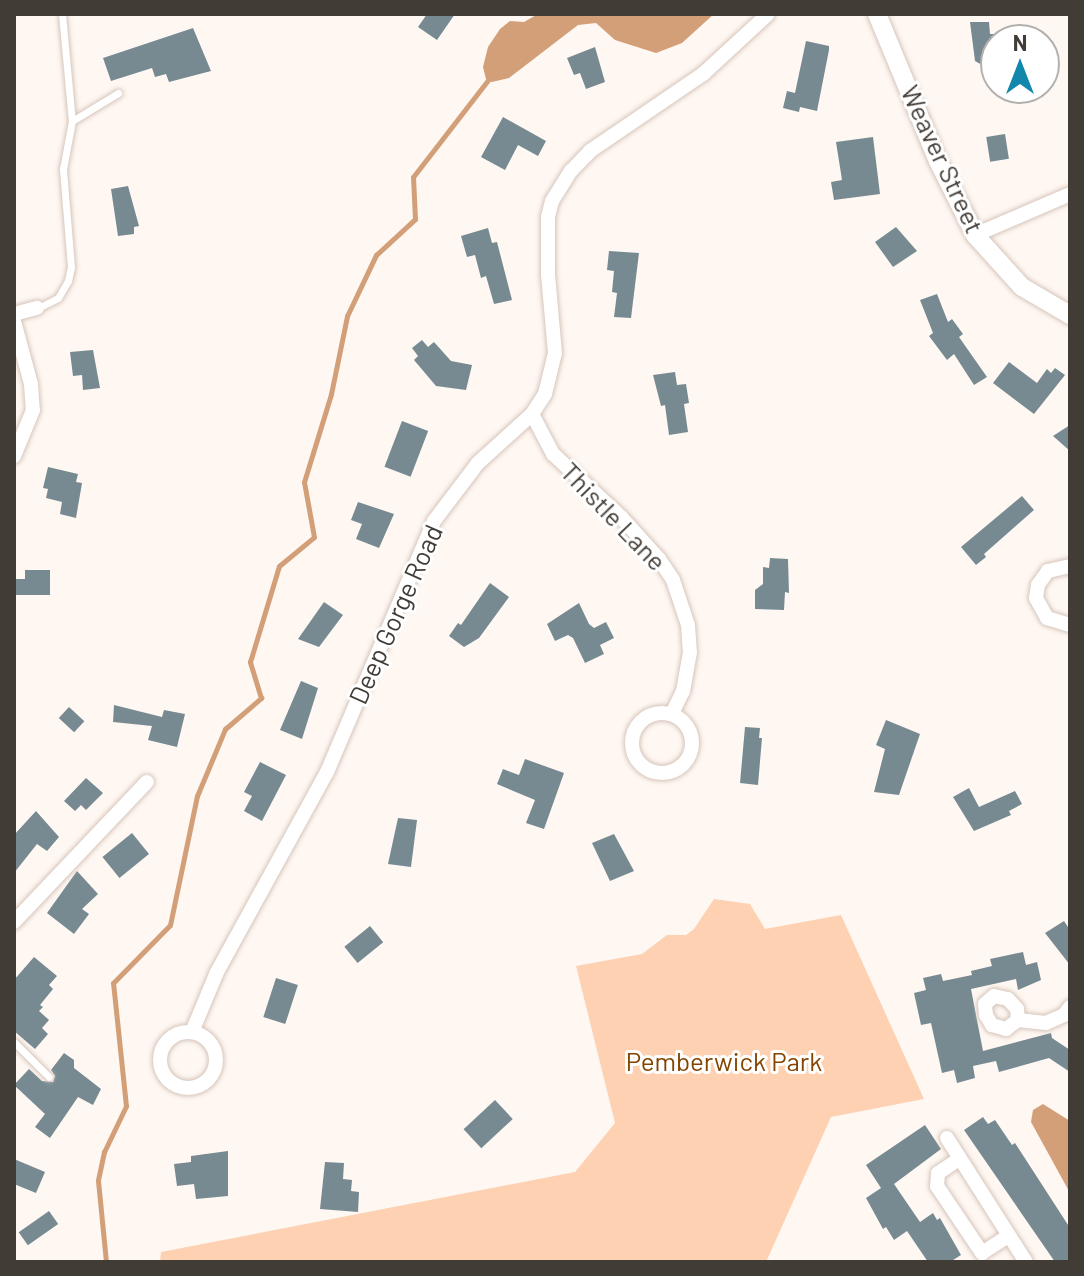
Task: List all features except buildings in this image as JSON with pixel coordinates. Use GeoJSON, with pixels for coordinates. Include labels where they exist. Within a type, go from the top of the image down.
{"type":"FeatureCollection","features":[{"type":"Feature","properties":{"kind":"street","name":"Deep Gorge Road"},"geometry":{"type":"LineString","coordinates":[[192,1032],[217,972],[327,772],[434,521],[478,463],[532,414],[545,394],[555,353],[548,288],[548,217],[560,186],[590,151],[703,74],[768,14]]}},
{"type":"Feature","properties":{"kind":"street","name":"Weaver Street"},"geometry":{"type":"LineString","coordinates":[[877,14],[938,161],[975,235],[1022,287],[1070,315]]}},
{"type":"Feature","properties":{"kind":"street"},"geometry":{"type":"LineString","coordinates":[[975,235],[1070,194]]}},
{"type":"Feature","properties":{"kind":"street"},"geometry":{"type":"LineString","coordinates":[[14,314],[37,308]]}},
{"type":"Feature","properties":{"kind":"street"},"geometry":{"type":"LineString","coordinates":[[14,321],[31,384],[33,410],[14,456]]}},
{"type":"Feature","properties":{"kind":"street","name":"Thistle Lane"},"geometry":{"type":"LineString","coordinates":[[532,414],[553,454],[621,517],[659,559],[673,580],[688,625],[690,652],[683,691],[672,714]]}},
{"type":"Feature","properties":{"kind":"street"},"geometry":{"type":"LineString","coordinates":[[1070,566],[1048,571],[1038,585],[1036,598],[1047,618],[1070,625]]}},
{"type":"Feature","properties":{"kind":"street"},"geometry":{"type":"LineString","coordinates":[[672,714],[685,723],[691,736],[691,753],[683,764],[671,772],[649,770],[633,753],[633,735],[647,717],[672,714]]}},
{"type":"Feature","properties":{"kind":"street"},"geometry":{"type":"LineString","coordinates":[[14,922],[147,782]]}},
{"type":"Feature","properties":{"kind":"street"},"geometry":{"type":"LineString","coordinates":[[1018,1020],[1046,1023],[1068,1014]]}},
{"type":"Feature","properties":{"kind":"street"},"geometry":{"type":"LineString","coordinates":[[947,1138],[1007,1237],[1026,1262]]}},
{"type":"Feature","properties":{"kind":"street"},"geometry":{"type":"LineString","coordinates":[[959,1159],[938,1173],[937,1186],[977,1257],[1007,1237]]}},
{"type":"Feature","properties":{"kind":"lane"},"geometry":{"type":"LineString","coordinates":[[37,308],[58,298],[68,281],[71,267],[63,169],[72,121],[62,14]]}},
{"type":"Feature","properties":{"kind":"lane"},"geometry":{"type":"LineString","coordinates":[[72,121],[118,93]]}},
{"type":"Feature","properties":{"kind":"lane"},"geometry":{"type":"LineString","coordinates":[[14,1042],[49,1077]]}},
{"type":"Feature","properties":{"kind":"green space","name":"Pemberwick Park"},"geometry":{"type":"Polygon","coordinates":[[[714,899],[750,904],[765,929],[841,915],[924,1099],[831,1117],[766,1262],[160,1262],[161,1252],[575,1172],[615,1123],[576,966],[642,954],[667,935],[686,935],[694,929],[714,899]]]}},
{"type":"Feature","properties":{"kind":"shaded area"},"geometry":{"type":"Polygon","coordinates":[[[538,14],[714,14],[682,43],[656,53],[615,40],[596,23],[578,25],[509,78],[492,82],[486,79],[483,67],[488,47],[500,29],[510,21],[524,22],[538,14]]]}},
{"type":"Feature","properties":{"kind":"shaded area"},"geometry":{"type":"Polygon","coordinates":[[[1043,1104],[1070,1121],[1070,1193],[1031,1122],[1033,1110],[1043,1104]]]}},
{"type":"Feature","properties":{"kind":"waterway"},"geometry":{"type":"LineString","coordinates":[[106,1262],[98,1180],[104,1152],[126,1106],[113,983],[170,925],[197,796],[225,729],[261,698],[250,662],[279,566],[314,537],[304,482],[331,394],[347,316],[376,255],[415,219],[413,177],[491,76]]}}]}
